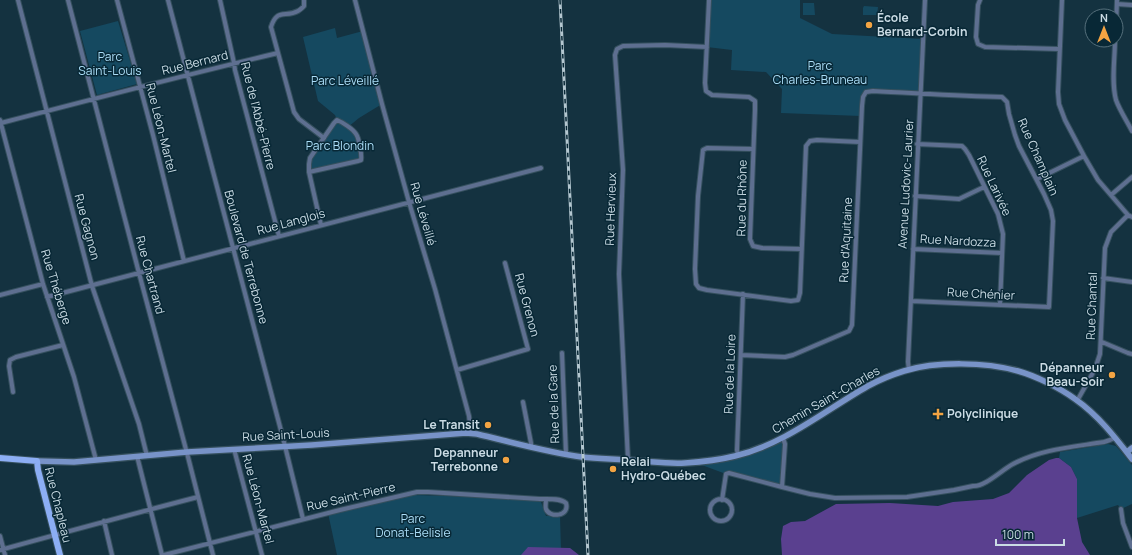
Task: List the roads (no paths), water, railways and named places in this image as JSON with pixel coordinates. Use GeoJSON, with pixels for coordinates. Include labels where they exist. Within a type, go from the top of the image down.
{"type":"FeatureCollection","features":[{"type":"Feature","properties":{"kind":"main road","name":"Chemin Saint-Charles"},"geometry":{"type":"LineString","coordinates":[[569,455],[588,458],[683,463],[713,460],[738,455],[764,447],[783,438],[867,387],[889,376],[910,370],[964,364],[1013,370],[1046,383],[1077,401],[1100,420],[1132,459]]}},
{"type":"Feature","properties":{"kind":"main road","name":"Rue Saint-Louis"},"geometry":{"type":"LineString","coordinates":[[0,458],[69,462],[186,452],[285,447],[461,433],[569,455]]}},
{"type":"Feature","properties":{"kind":"main road"},"geometry":{"type":"LineString","coordinates":[[1127,452],[1132,448]]}},
{"type":"Feature","properties":{"kind":"main road","name":"Rue Chapleau"},"geometry":{"type":"LineString","coordinates":[[37,461],[37,468],[60,555]]}},
{"type":"Feature","properties":{"kind":"street","name":"Rue Gagnon"},"geometry":{"type":"LineString","coordinates":[[18,0],[92,286],[139,424],[147,456]]}},
{"type":"Feature","properties":{"kind":"street","name":"Rue Chartrand"},"geometry":{"type":"LineString","coordinates":[[68,0],[213,555]]}},
{"type":"Feature","properties":{"kind":"street","name":"Rue Léon-Martel"},"geometry":{"type":"LineString","coordinates":[[117,0],[184,261]]}},
{"type":"Feature","properties":{"kind":"street","name":"Boulevard de Terrebonne"},"geometry":{"type":"LineString","coordinates":[[168,0],[303,519]]}},
{"type":"Feature","properties":{"kind":"street","name":"Rue de l'Abbé-Pierre"},"geometry":{"type":"LineString","coordinates":[[220,0],[235,70],[279,236]]}},
{"type":"Feature","properties":{"kind":"street"},"geometry":{"type":"LineString","coordinates":[[304,0],[304,6],[298,11],[278,15],[274,19],[272,27],[294,112],[299,119],[324,138]]}},
{"type":"Feature","properties":{"kind":"street","name":"Rue Léveillé"},"geometry":{"type":"LineString","coordinates":[[355,0],[382,104],[435,289],[469,416],[471,434]]}},
{"type":"Feature","properties":{"kind":"street"},"geometry":{"type":"LineString","coordinates":[[709,0],[705,83],[706,91],[712,95],[749,96],[755,101],[756,110],[753,149],[707,148],[703,150],[698,196],[695,269],[696,284],[699,288],[791,301],[798,300],[800,293],[806,146],[810,141],[817,140],[860,142]]}},
{"type":"Feature","properties":{"kind":"street","name":"Avenue Ludovic-Laurier"},"geometry":{"type":"LineString","coordinates":[[910,370],[908,362],[917,144],[925,0]]}},
{"type":"Feature","properties":{"kind":"street"},"geometry":{"type":"LineString","coordinates":[[980,0],[978,5],[976,37],[978,44],[985,47],[1059,49]]}},
{"type":"Feature","properties":{"kind":"street"},"geometry":{"type":"LineString","coordinates":[[1062,0],[1059,49],[1059,104],[1065,120],[1098,180],[1130,216]]}},
{"type":"Feature","properties":{"kind":"street"},"geometry":{"type":"LineString","coordinates":[[1117,2],[1132,5]]}},
{"type":"Feature","properties":{"kind":"street","name":"Rue Hervieux"},"geometry":{"type":"LineString","coordinates":[[628,460],[619,274],[623,170],[615,55],[617,49],[623,46],[665,45],[707,47]]}},
{"type":"Feature","properties":{"kind":"street"},"geometry":{"type":"LineString","coordinates":[[1115,48],[1113,83],[1118,105],[1132,131]]}},
{"type":"Feature","properties":{"kind":"street","name":"Rue Bernard"},"geometry":{"type":"LineString","coordinates":[[0,121],[47,112],[278,53]]}},
{"type":"Feature","properties":{"kind":"street","name":"Rue d'Aquitaine"},"geometry":{"type":"LineString","coordinates":[[741,355],[785,357],[794,355],[849,331],[852,325],[863,97],[866,92],[873,91],[920,93]]}},
{"type":"Feature","properties":{"kind":"street","name":"Rue Champlain"},"geometry":{"type":"LineString","coordinates":[[920,93],[1002,97],[1007,102],[1012,125],[1020,146],[1037,179],[1053,221],[1049,307]]}},
{"type":"Feature","properties":{"kind":"street"},"geometry":{"type":"LineString","coordinates":[[309,172],[361,160],[362,156],[357,134],[341,121],[337,120],[310,158],[308,164],[309,172],[321,225]]}},
{"type":"Feature","properties":{"kind":"street","name":"Rue Théberge"},"geometry":{"type":"LineString","coordinates":[[0,121],[43,284],[74,377],[96,460]]}},
{"type":"Feature","properties":{"kind":"street","name":"Rue Larivée"},"geometry":{"type":"LineString","coordinates":[[917,144],[962,146],[969,155],[998,214],[1003,234],[1000,305]]}},
{"type":"Feature","properties":{"kind":"street","name":"Rue du Rhône"},"geometry":{"type":"LineString","coordinates":[[753,149],[750,239],[753,246],[762,248],[801,249]]}},
{"type":"Feature","properties":{"kind":"street"},"geometry":{"type":"LineString","coordinates":[[1037,179],[1084,156]]}},
{"type":"Feature","properties":{"kind":"street","name":"Rue Langlois"},"geometry":{"type":"LineString","coordinates":[[47,297],[541,168]]}},
{"type":"Feature","properties":{"kind":"street"},"geometry":{"type":"LineString","coordinates":[[1111,195],[1132,177]]}},
{"type":"Feature","properties":{"kind":"street"},"geometry":{"type":"LineString","coordinates":[[915,196],[959,199],[984,187]]}},
{"type":"Feature","properties":{"kind":"street","name":"Rue Chantal"},"geometry":{"type":"LineString","coordinates":[[1077,401],[1095,369],[1100,354],[1102,342],[1105,248],[1111,232],[1130,216]]}},
{"type":"Feature","properties":{"kind":"street","name":"Rue Nardozza"},"geometry":{"type":"LineString","coordinates":[[913,249],[1002,253]]}},
{"type":"Feature","properties":{"kind":"street","name":"Rue Grenon"},"geometry":{"type":"LineString","coordinates":[[456,370],[528,349],[505,263]]}},
{"type":"Feature","properties":{"kind":"street"},"geometry":{"type":"LineString","coordinates":[[1103,278],[1132,282]]}},
{"type":"Feature","properties":{"kind":"street"},"geometry":{"type":"LineString","coordinates":[[0,295],[43,284]]}},
{"type":"Feature","properties":{"kind":"street","name":"Rue de la Loire"},"geometry":{"type":"LineString","coordinates":[[738,455],[743,294]]}},
{"type":"Feature","properties":{"kind":"street","name":"Rue Chénier"},"geometry":{"type":"LineString","coordinates":[[911,301],[1049,307]]}},
{"type":"Feature","properties":{"kind":"street"},"geometry":{"type":"LineString","coordinates":[[1102,342],[1132,354]]}},
{"type":"Feature","properties":{"kind":"street"},"geometry":{"type":"LineString","coordinates":[[13,392],[9,366],[10,360],[16,357],[64,345]]}},
{"type":"Feature","properties":{"kind":"street","name":"Rue de la Gare"},"geometry":{"type":"LineString","coordinates":[[562,353],[569,455]]}},
{"type":"Feature","properties":{"kind":"street"},"geometry":{"type":"LineString","coordinates":[[523,402],[531,447]]}},
{"type":"Feature","properties":{"kind":"street"},"geometry":{"type":"LineString","coordinates":[[782,487],[785,444],[783,438]]}},
{"type":"Feature","properties":{"kind":"street"},"geometry":{"type":"LineString","coordinates":[[722,500],[726,474],[729,473],[810,494],[835,498],[901,497],[929,494],[977,486],[996,476],[1013,464],[1038,454],[1060,448],[1104,442],[1115,438]]}},
{"type":"Feature","properties":{"kind":"street","name":"Rue Léon-Martel"},"geometry":{"type":"LineString","coordinates":[[234,449],[262,555]]}},
{"type":"Feature","properties":{"kind":"street"},"geometry":{"type":"LineString","coordinates":[[137,456],[163,555]]}},
{"type":"Feature","properties":{"kind":"street","name":"Rue Saint-Pierre"},"geometry":{"type":"LineString","coordinates":[[163,555],[303,519],[417,492],[428,492],[563,500],[566,503],[566,510],[560,514],[552,514],[548,512],[546,509],[546,499]]}},
{"type":"Feature","properties":{"kind":"street"},"geometry":{"type":"LineString","coordinates":[[2,550],[85,528],[104,521],[198,497]]}},
{"type":"Feature","properties":{"kind":"street"},"geometry":{"type":"LineString","coordinates":[[718,500],[722,500],[728,502],[732,511],[729,518],[720,521],[713,518],[710,511],[712,504],[718,500]]}},
{"type":"Feature","properties":{"kind":"street"},"geometry":{"type":"LineString","coordinates":[[1121,509],[1123,523],[1132,547]]}},
{"type":"Feature","properties":{"kind":"street"},"geometry":{"type":"LineString","coordinates":[[104,521],[112,555]]}},
{"type":"Feature","properties":{"kind":"street"},"geometry":{"type":"LineString","coordinates":[[0,536],[2,550],[5,555]]}},
{"type":"Feature","properties":{"kind":"railway"},"geometry":{"type":"LineString","coordinates":[[560,0],[588,555]]}},
{"type":"Feature","properties":{"kind":"place","name":"École Bernard-Corbin"},"geometry":{"type":"Point","coordinates":[869,25]}},
{"type":"Feature","properties":{"kind":"place","name":"Dépanneur Beau-Soir"},"geometry":{"type":"Point","coordinates":[1112,375]}},
{"type":"Feature","properties":{"kind":"place","name":"Polyclinique"},"geometry":{"type":"Point","coordinates":[938,414]}},
{"type":"Feature","properties":{"kind":"place","name":"Le Transit"},"geometry":{"type":"Point","coordinates":[488,425]}},
{"type":"Feature","properties":{"kind":"place","name":"Depanneur Terrebonne"},"geometry":{"type":"Point","coordinates":[506,460]}},
{"type":"Feature","properties":{"kind":"place","name":"Relai Hydro-Québec"},"geometry":{"type":"Point","coordinates":[613,469]}},
{"type":"Feature","properties":{"kind":"park label","name":"Parc Saint-Louis"},"geometry":{"type":"Point","coordinates":[110,64]}},
{"type":"Feature","properties":{"kind":"park label","name":"Parc Charles-Bruneau"},"geometry":{"type":"Point","coordinates":[820,73]}},
{"type":"Feature","properties":{"kind":"park label","name":"Parc Léveillé"},"geometry":{"type":"Point","coordinates":[345,81]}},
{"type":"Feature","properties":{"kind":"park label","name":"Parc Blondin"},"geometry":{"type":"Point","coordinates":[340,146]}},
{"type":"Feature","properties":{"kind":"park label","name":"Parc Donat-Belisle"},"geometry":{"type":"Point","coordinates":[413,526]}}]}
